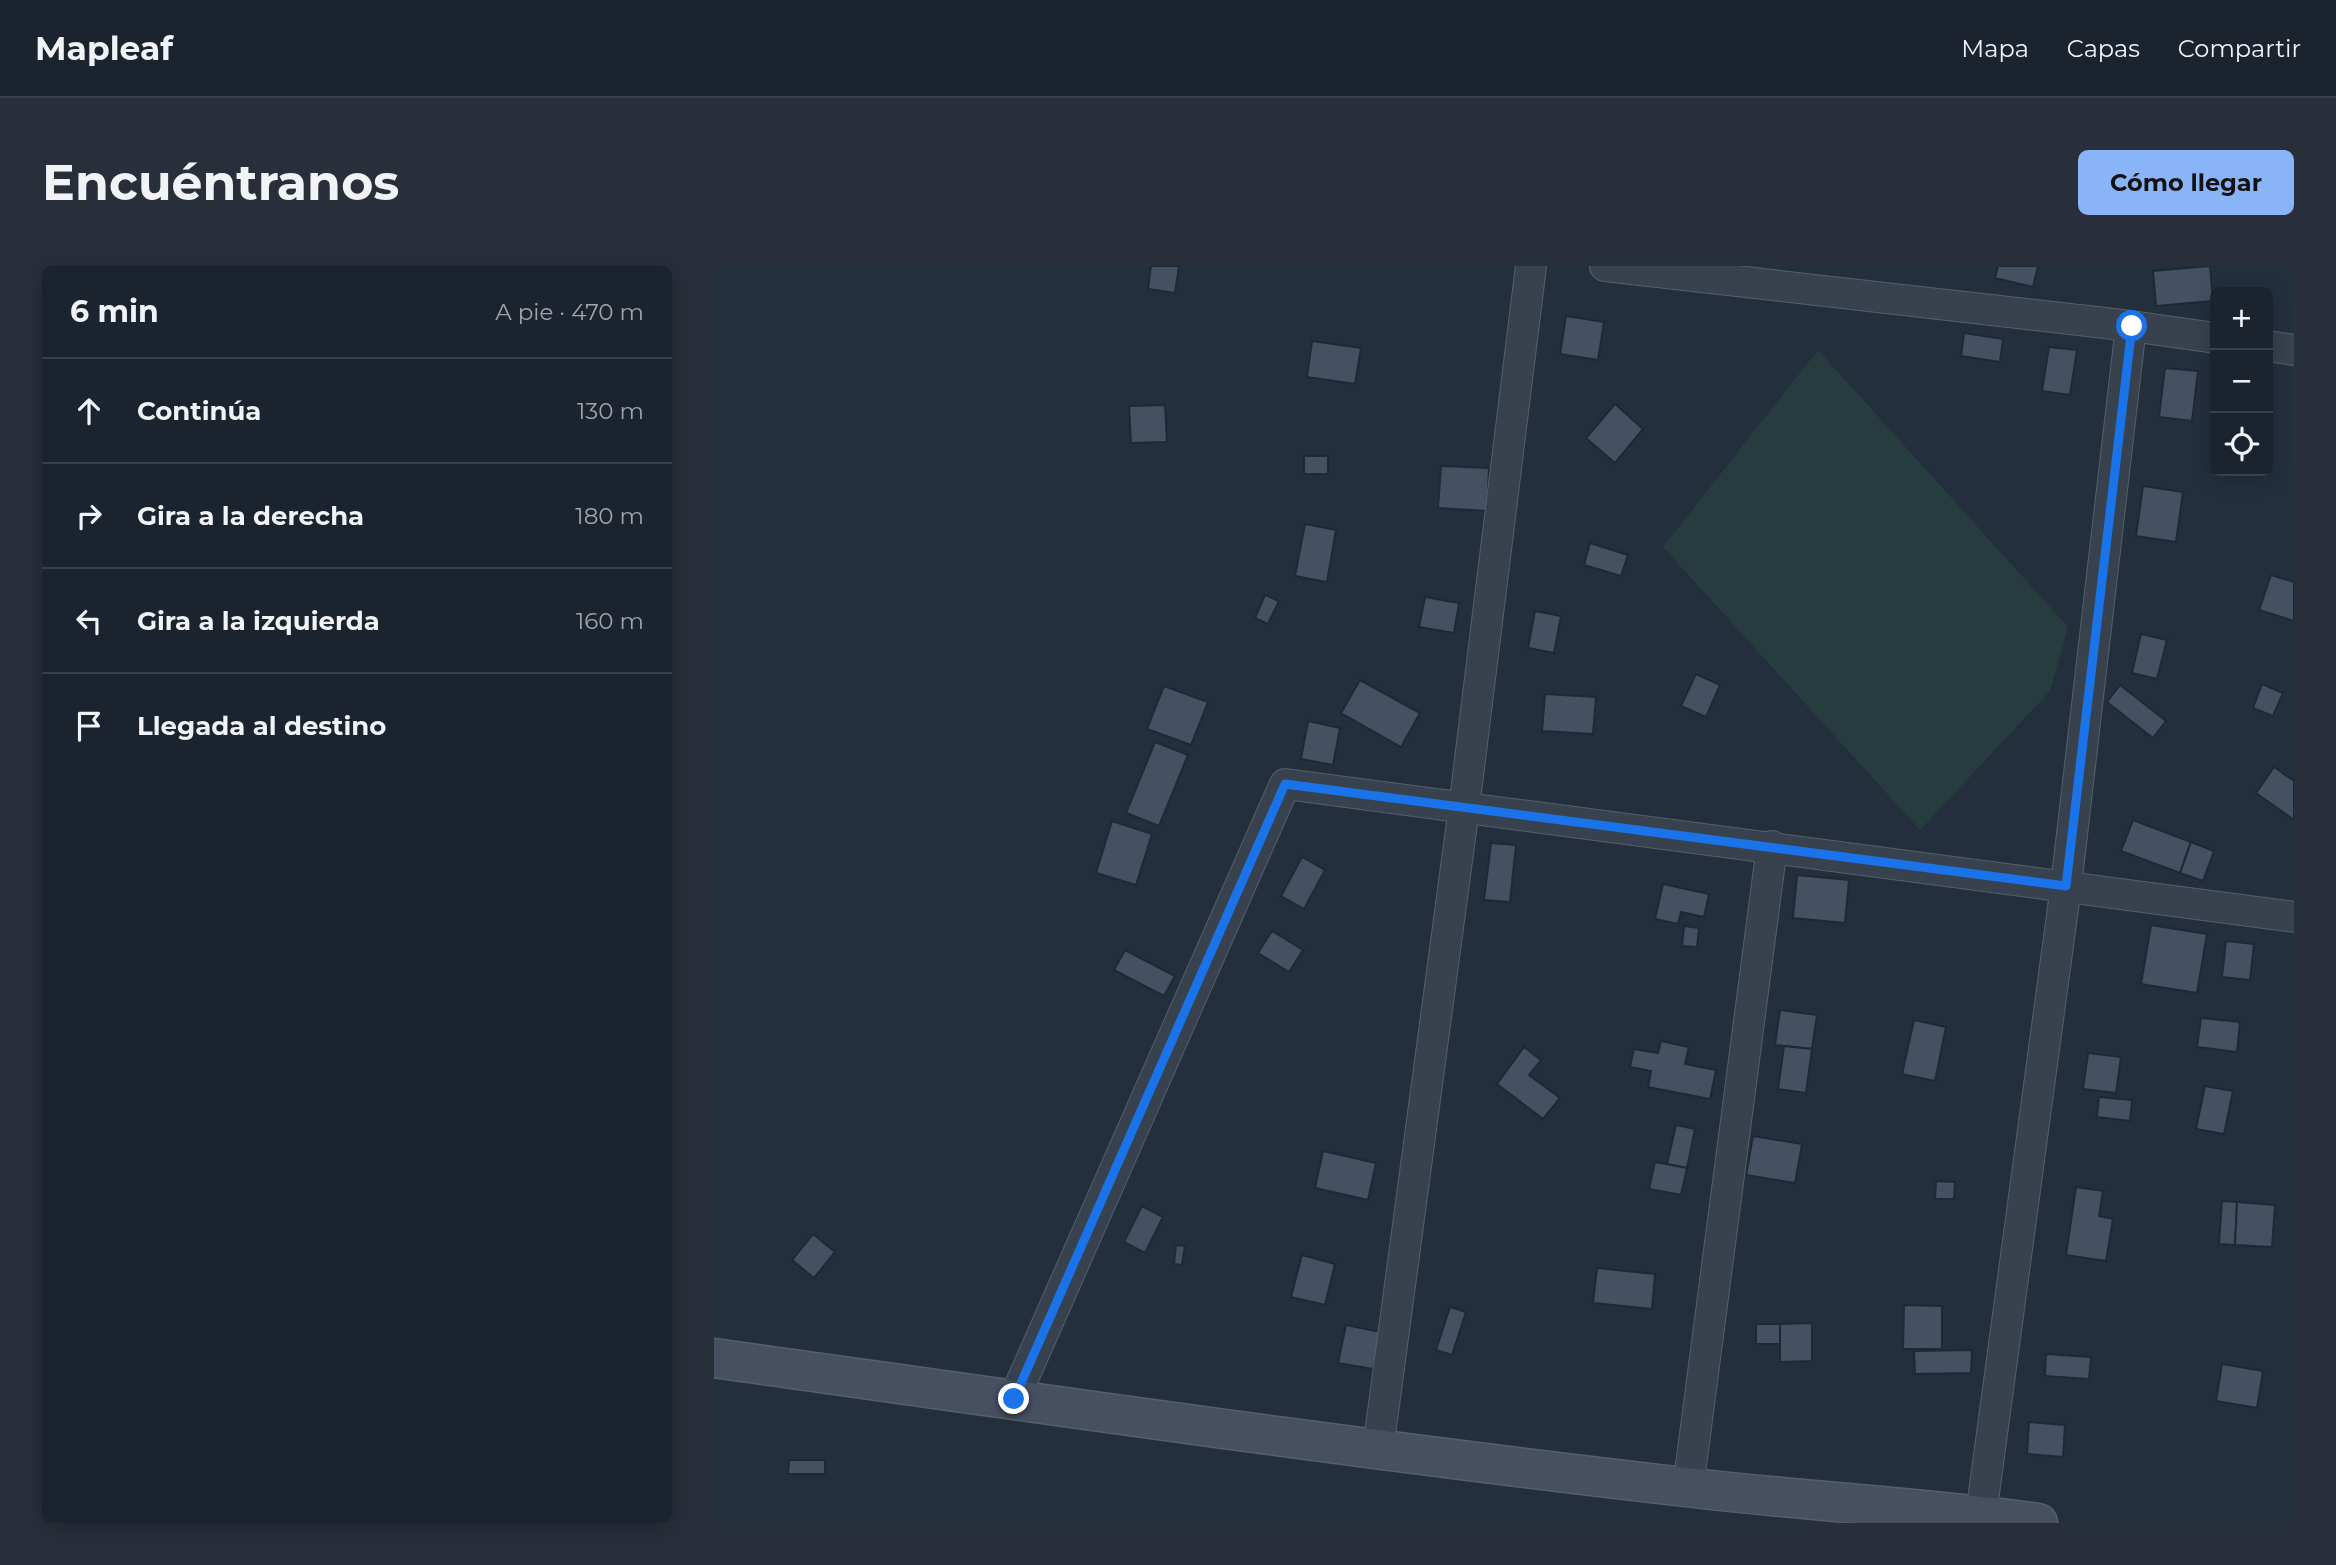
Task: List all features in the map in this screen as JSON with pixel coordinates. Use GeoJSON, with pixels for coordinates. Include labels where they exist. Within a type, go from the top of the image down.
{"type":"FeatureCollection","features":[{"type":"Feature","properties":{"kind":"street"},"geometry":{"type":"LineString","coordinates":[[1378,1449],[1464,808],[1531,266]]}},
{"type":"Feature","properties":{"kind":"street"},"geometry":{"type":"LineString","coordinates":[[1605,266],[2210,337]]}},
{"type":"Feature","properties":{"kind":"street"},"geometry":{"type":"LineString","coordinates":[[1981,1516],[2066,886],[2132,326]]}},
{"type":"Feature","properties":{"kind":"street"},"geometry":{"type":"LineString","coordinates":[[2273,347],[2294,350]]}},
{"type":"Feature","properties":{"kind":"street"},"geometry":{"type":"LineString","coordinates":[[1014,1399],[1285,784],[2294,916]]}},
{"type":"Feature","properties":{"kind":"street"},"geometry":{"type":"LineString","coordinates":[[1688,1488],[1772,846]]}},
{"type":"Feature","properties":{"kind":"street"},"geometry":{"type":"LineString","coordinates":[[714,1358],[1378,1449],[1688,1488],[2038,1523]]}},
{"type":"Feature","properties":{"kind":"green space"},"geometry":{"type":"Polygon","coordinates":[[[1818,350],[2068,627],[2050,691],[1920,830],[1663,547],[1818,350]]]}},
{"type":"Feature","properties":{"kind":"building"},"geometry":{"type":"Polygon","coordinates":[[[1151,266],[1179,266],[1175,293],[1148,289],[1151,266]]]}},
{"type":"Feature","properties":{"kind":"building"},"geometry":{"type":"Polygon","coordinates":[[[1998,266],[2038,266],[2033,287],[1995,278],[1998,266]]]}},
{"type":"Feature","properties":{"kind":"building"},"geometry":{"type":"Polygon","coordinates":[[[2210,266],[2210,301],[2156,306],[2153,271],[2210,266]]]}},
{"type":"Feature","properties":{"kind":"building"},"geometry":{"type":"Polygon","coordinates":[[[1566,316],[1604,322],[1598,360],[1560,354],[1566,316]]]}},
{"type":"Feature","properties":{"kind":"building"},"geometry":{"type":"Polygon","coordinates":[[[1964,333],[2003,339],[2000,362],[1961,356],[1964,333]]]}},
{"type":"Feature","properties":{"kind":"building"},"geometry":{"type":"Polygon","coordinates":[[[1312,341],[1361,348],[1355,384],[1307,377],[1312,341]]]}},
{"type":"Feature","properties":{"kind":"building"},"geometry":{"type":"Polygon","coordinates":[[[2049,347],[2077,350],[2070,395],[2042,391],[2049,347]]]}},
{"type":"Feature","properties":{"kind":"building"},"geometry":{"type":"Polygon","coordinates":[[[2165,368],[2198,371],[2192,421],[2159,417],[2165,368]]]}},
{"type":"Feature","properties":{"kind":"building"},"geometry":{"type":"Polygon","coordinates":[[[1615,404],[1643,429],[1615,463],[1586,438],[1615,404]]]}},
{"type":"Feature","properties":{"kind":"building"},"geometry":{"type":"Polygon","coordinates":[[[1165,405],[1167,442],[1131,443],[1129,406],[1165,405]]]}},
{"type":"Feature","properties":{"kind":"building"},"geometry":{"type":"Polygon","coordinates":[[[1304,456],[1328,456],[1328,474],[1304,474],[1304,456]]]}},
{"type":"Feature","properties":{"kind":"building"},"geometry":{"type":"Polygon","coordinates":[[[1441,466],[1489,468],[1487,511],[1438,508],[1441,466]]]}},
{"type":"Feature","properties":{"kind":"building"},"geometry":{"type":"Polygon","coordinates":[[[2143,486],[2183,492],[2176,542],[2136,536],[2143,486]]]}},
{"type":"Feature","properties":{"kind":"building"},"geometry":{"type":"Polygon","coordinates":[[[1305,524],[1336,530],[1327,582],[1295,576],[1305,524]]]}},
{"type":"Feature","properties":{"kind":"building"},"geometry":{"type":"Polygon","coordinates":[[[1590,543],[1628,555],[1621,576],[1584,565],[1590,543]]]}},
{"type":"Feature","properties":{"kind":"building"},"geometry":{"type":"Polygon","coordinates":[[[2271,575],[2294,582],[2294,621],[2259,610],[2271,575]]]}},
{"type":"Feature","properties":{"kind":"building"},"geometry":{"type":"Polygon","coordinates":[[[1265,595],[1279,601],[1268,624],[1255,618],[1265,595]]]}},
{"type":"Feature","properties":{"kind":"building"},"geometry":{"type":"Polygon","coordinates":[[[1425,597],[1459,603],[1454,633],[1419,627],[1425,597]]]}},
{"type":"Feature","properties":{"kind":"building"},"geometry":{"type":"Polygon","coordinates":[[[1535,611],[1561,616],[1554,653],[1528,648],[1535,611]]]}},
{"type":"Feature","properties":{"kind":"building"},"geometry":{"type":"Polygon","coordinates":[[[2141,634],[2167,640],[2157,679],[2132,673],[2141,634]]]}},
{"type":"Feature","properties":{"kind":"building"},"geometry":{"type":"Polygon","coordinates":[[[1696,674],[1720,685],[1706,717],[1681,706],[1696,674]]]}},
{"type":"Feature","properties":{"kind":"building"},"geometry":{"type":"Polygon","coordinates":[[[1360,680],[1420,713],[1401,747],[1341,713],[1360,680]]]}},
{"type":"Feature","properties":{"kind":"building"},"geometry":{"type":"Polygon","coordinates":[[[2262,684],[2283,693],[2273,716],[2253,708],[2262,684]]]}},
{"type":"Feature","properties":{"kind":"building"},"geometry":{"type":"Polygon","coordinates":[[[2120,685],[2166,721],[2153,738],[2107,702],[2120,685]]]}},
{"type":"Feature","properties":{"kind":"building"},"geometry":{"type":"Polygon","coordinates":[[[1164,686],[1208,702],[1191,745],[1147,729],[1164,686]]]}},
{"type":"Feature","properties":{"kind":"building"},"geometry":{"type":"Polygon","coordinates":[[[1545,694],[1596,697],[1593,734],[1542,731],[1545,694]]]}},
{"type":"Feature","properties":{"kind":"building"},"geometry":{"type":"Polygon","coordinates":[[[1308,721],[1340,728],[1333,765],[1301,759],[1308,721]]]}},
{"type":"Feature","properties":{"kind":"building"},"geometry":{"type":"Polygon","coordinates":[[[1155,742],[1188,755],[1159,826],[1126,813],[1155,742]]]}},
{"type":"Feature","properties":{"kind":"building"},"geometry":{"type":"Polygon","coordinates":[[[2274,767],[2294,781],[2294,820],[2256,793],[2274,767]]]}},
{"type":"Feature","properties":{"kind":"building"},"geometry":{"type":"Polygon","coordinates":[[[2133,820],[2191,842],[2180,873],[2121,851],[2133,820]]]}},
{"type":"Feature","properties":{"kind":"building"},"geometry":{"type":"Polygon","coordinates":[[[1112,821],[1152,834],[1136,885],[1096,873],[1112,821]]]}},
{"type":"Feature","properties":{"kind":"building"},"geometry":{"type":"Polygon","coordinates":[[[2191,842],[2214,851],[2203,881],[2180,873],[2191,842]]]}},
{"type":"Feature","properties":{"kind":"building"},"geometry":{"type":"Polygon","coordinates":[[[1491,843],[1516,845],[1510,902],[1484,900],[1491,843]]]}},
{"type":"Feature","properties":{"kind":"building"},"geometry":{"type":"Polygon","coordinates":[[[1302,857],[1325,870],[1304,909],[1281,896],[1302,857]]]}},
{"type":"Feature","properties":{"kind":"building"},"geometry":{"type":"Polygon","coordinates":[[[1797,875],[1849,880],[1845,923],[1793,918],[1797,875]]]}},
{"type":"Feature","properties":{"kind":"building"},"geometry":{"type":"Polygon","coordinates":[[[1663,884],[1709,894],[1704,917],[1681,912],[1678,924],[1655,919],[1663,884]]]}},
{"type":"Feature","properties":{"kind":"building"},"geometry":{"type":"Polygon","coordinates":[[[2151,925],[2207,934],[2197,993],[2141,984],[2151,925]]]}},
{"type":"Feature","properties":{"kind":"building"},"geometry":{"type":"Polygon","coordinates":[[[1684,926],[1699,928],[1697,947],[1682,946],[1684,926]]]}},
{"type":"Feature","properties":{"kind":"building"},"geometry":{"type":"Polygon","coordinates":[[[1272,931],[1303,950],[1289,972],[1258,953],[1272,931]]]}},
{"type":"Feature","properties":{"kind":"building"},"geometry":{"type":"Polygon","coordinates":[[[2226,941],[2254,944],[2250,980],[2222,977],[2226,941]]]}},
{"type":"Feature","properties":{"kind":"building"},"geometry":{"type":"Polygon","coordinates":[[[1125,950],[1175,976],[1164,996],[1114,970],[1125,950]]]}},
{"type":"Feature","properties":{"kind":"building"},"geometry":{"type":"Polygon","coordinates":[[[1780,1010],[1817,1015],[1812,1049],[1775,1045],[1780,1010]]]}},
{"type":"Feature","properties":{"kind":"building"},"geometry":{"type":"Polygon","coordinates":[[[2201,1018],[2240,1022],[2237,1052],[2197,1047],[2201,1018]]]}},
{"type":"Feature","properties":{"kind":"building"},"geometry":{"type":"Polygon","coordinates":[[[1914,1020],[1946,1027],[1935,1081],[1902,1074],[1914,1020]]]}},
{"type":"Feature","properties":{"kind":"building"},"geometry":{"type":"Polygon","coordinates":[[[1661,1041],[1689,1047],[1685,1064],[1716,1070],[1710,1099],[1648,1087],[1651,1071],[1630,1067],[1634,1049],[1658,1053],[1661,1041]]]}},
{"type":"Feature","properties":{"kind":"building"},"geometry":{"type":"Polygon","coordinates":[[[1784,1046],[1812,1049],[1806,1093],[1778,1089],[1784,1046]]]}},
{"type":"Feature","properties":{"kind":"building"},"geometry":{"type":"Polygon","coordinates":[[[1524,1047],[1541,1060],[1529,1075],[1560,1098],[1543,1119],[1497,1084],[1524,1047]]]}},
{"type":"Feature","properties":{"kind":"building"},"geometry":{"type":"Polygon","coordinates":[[[2088,1053],[2121,1057],[2116,1093],[2083,1089],[2088,1053]]]}},
{"type":"Feature","properties":{"kind":"building"},"geometry":{"type":"Polygon","coordinates":[[[2205,1086],[2233,1091],[2224,1134],[2196,1129],[2205,1086]]]}},
{"type":"Feature","properties":{"kind":"building"},"geometry":{"type":"Polygon","coordinates":[[[2099,1097],[2132,1100],[2130,1121],[2097,1117],[2099,1097]]]}},
{"type":"Feature","properties":{"kind":"building"},"geometry":{"type":"Polygon","coordinates":[[[1676,1125],[1695,1129],[1687,1168],[1667,1164],[1676,1125]]]}},
{"type":"Feature","properties":{"kind":"building"},"geometry":{"type":"Polygon","coordinates":[[[1753,1136],[1802,1144],[1795,1183],[1746,1175],[1753,1136]]]}},
{"type":"Feature","properties":{"kind":"building"},"geometry":{"type":"Polygon","coordinates":[[[1323,1151],[1376,1163],[1368,1200],[1315,1188],[1323,1151]]]}},
{"type":"Feature","properties":{"kind":"building"},"geometry":{"type":"Polygon","coordinates":[[[1655,1162],[1687,1168],[1681,1195],[1649,1189],[1655,1162]]]}},
{"type":"Feature","properties":{"kind":"building"},"geometry":{"type":"Polygon","coordinates":[[[1936,1181],[1955,1182],[1954,1199],[1935,1199],[1936,1181]]]}},
{"type":"Feature","properties":{"kind":"building"},"geometry":{"type":"Polygon","coordinates":[[[2076,1187],[2103,1191],[2099,1216],[2113,1219],[2106,1261],[2066,1255],[2076,1187]]]}},
{"type":"Feature","properties":{"kind":"building"},"geometry":{"type":"Polygon","coordinates":[[[2222,1201],[2237,1202],[2235,1245],[2219,1244],[2222,1201]]]}},
{"type":"Feature","properties":{"kind":"building"},"geometry":{"type":"Polygon","coordinates":[[[2237,1202],[2275,1205],[2272,1247],[2235,1245],[2237,1202]]]}},
{"type":"Feature","properties":{"kind":"building"},"geometry":{"type":"Polygon","coordinates":[[[1142,1206],[1163,1217],[1145,1253],[1124,1242],[1142,1206]]]}},
{"type":"Feature","properties":{"kind":"building"},"geometry":{"type":"Polygon","coordinates":[[[813,1234],[835,1252],[814,1278],[792,1260],[813,1234]]]}},
{"type":"Feature","properties":{"kind":"building"},"geometry":{"type":"Polygon","coordinates":[[[1176,1245],[1185,1246],[1182,1265],[1174,1264],[1176,1245]]]}},
{"type":"Feature","properties":{"kind":"building"},"geometry":{"type":"Polygon","coordinates":[[[1302,1255],[1335,1264],[1325,1305],[1291,1297],[1302,1255]]]}},
{"type":"Feature","properties":{"kind":"building"},"geometry":{"type":"Polygon","coordinates":[[[1597,1268],[1655,1274],[1652,1309],[1593,1303],[1597,1268]]]}},
{"type":"Feature","properties":{"kind":"building"},"geometry":{"type":"Polygon","coordinates":[[[1904,1305],[1942,1306],[1942,1349],[1903,1349],[1904,1305]]]}},
{"type":"Feature","properties":{"kind":"building"},"geometry":{"type":"Polygon","coordinates":[[[1450,1307],[1466,1312],[1452,1355],[1436,1350],[1450,1307]]]}},
{"type":"Feature","properties":{"kind":"building"},"geometry":{"type":"Polygon","coordinates":[[[1812,1323],[1812,1361],[1780,1362],[1780,1324],[1812,1323]]]}},
{"type":"Feature","properties":{"kind":"building"},"geometry":{"type":"Polygon","coordinates":[[[1756,1324],[1780,1324],[1780,1344],[1756,1344],[1756,1324]]]}},
{"type":"Feature","properties":{"kind":"building"},"geometry":{"type":"Polygon","coordinates":[[[1346,1325],[1381,1332],[1373,1369],[1338,1363],[1346,1325]]]}},
{"type":"Feature","properties":{"kind":"building"},"geometry":{"type":"Polygon","coordinates":[[[1972,1350],[1971,1373],[1915,1374],[1914,1351],[1972,1350]]]}},
{"type":"Feature","properties":{"kind":"building"},"geometry":{"type":"Polygon","coordinates":[[[2046,1354],[2091,1357],[2089,1379],[2045,1376],[2046,1354]]]}},
{"type":"Feature","properties":{"kind":"building"},"geometry":{"type":"Polygon","coordinates":[[[2222,1364],[2263,1371],[2257,1408],[2216,1401],[2222,1364]]]}},
{"type":"Feature","properties":{"kind":"building"},"geometry":{"type":"Polygon","coordinates":[[[2029,1422],[2065,1425],[2063,1457],[2027,1454],[2029,1422]]]}},
{"type":"Feature","properties":{"kind":"building"},"geometry":{"type":"Polygon","coordinates":[[[789,1460],[825,1460],[825,1474],[788,1474],[789,1460]]]}},
{"type":"Feature","properties":{"kind":"route"},"geometry":{"type":"LineString","coordinates":[[1014,1399],[1285,784],[2066,886],[2132,326]]}}]}
